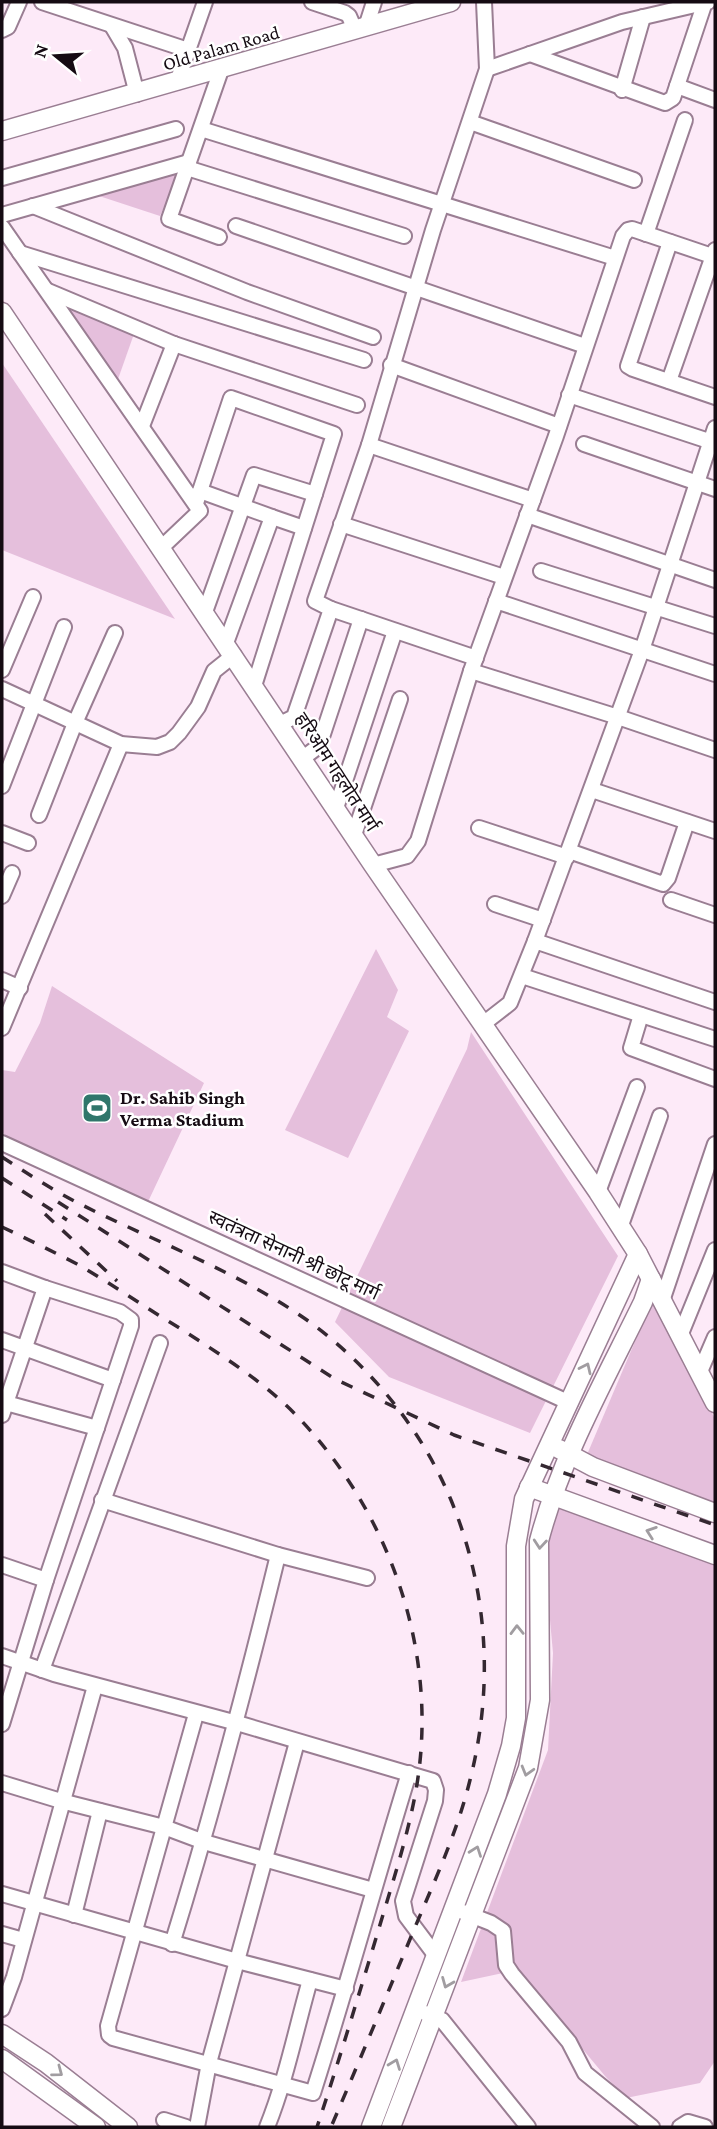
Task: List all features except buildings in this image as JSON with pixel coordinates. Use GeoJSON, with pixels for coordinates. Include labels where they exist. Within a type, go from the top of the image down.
{"type":"FeatureCollection","features":[{"type":"Feature","properties":{"kind":"street"},"geometry":{"type":"LineString","coordinates":[[2,30],[8,27],[19,2]]}},
{"type":"Feature","properties":{"kind":"street"},"geometry":{"type":"LineString","coordinates":[[42,2],[188,50]]}},
{"type":"Feature","properties":{"kind":"street"},"geometry":{"type":"LineString","coordinates":[[177,82],[205,2]]}},
{"type":"Feature","properties":{"kind":"street"},"geometry":{"type":"LineString","coordinates":[[312,2],[342,6],[360,28],[374,2]]}},
{"type":"Feature","properties":{"kind":"street","name":"Old Palam Road"},"geometry":{"type":"LineString","coordinates":[[2,131],[221,70],[360,28],[422,6],[451,2]]}},
{"type":"Feature","properties":{"kind":"street"},"geometry":{"type":"LineString","coordinates":[[484,2],[487,69],[441,205],[369,445],[315,601],[473,664],[715,750]]}},
{"type":"Feature","properties":{"kind":"street"},"geometry":{"type":"LineString","coordinates":[[487,69],[530,54],[643,17],[707,9],[673,98],[666,103],[622,90],[530,54]]}},
{"type":"Feature","properties":{"kind":"street"},"geometry":{"type":"LineString","coordinates":[[622,90],[643,17]]}},
{"type":"Feature","properties":{"kind":"street"},"geometry":{"type":"LineString","coordinates":[[112,26],[125,48],[137,94]]}},
{"type":"Feature","properties":{"kind":"street"},"geometry":{"type":"LineString","coordinates":[[219,237],[169,219],[221,70]]}},
{"type":"Feature","properties":{"kind":"street"},"geometry":{"type":"LineString","coordinates":[[677,86],[715,100]]}},
{"type":"Feature","properties":{"kind":"street"},"geometry":{"type":"LineString","coordinates":[[646,233],[685,120]]}},
{"type":"Feature","properties":{"kind":"street"},"geometry":{"type":"LineString","coordinates":[[470,122],[634,180]]}},
{"type":"Feature","properties":{"kind":"street"},"geometry":{"type":"LineString","coordinates":[[2,177],[176,129]]}},
{"type":"Feature","properties":{"kind":"street"},"geometry":{"type":"LineString","coordinates":[[201,130],[615,258]]}},
{"type":"Feature","properties":{"kind":"street"},"geometry":{"type":"LineString","coordinates":[[2,215],[188,165],[404,236]]}},
{"type":"Feature","properties":{"kind":"street"},"geometry":{"type":"LineString","coordinates":[[33,206],[247,292],[373,337]]}},
{"type":"Feature","properties":{"kind":"street"},"geometry":{"type":"LineString","coordinates":[[236,226],[586,346]]}},
{"type":"Feature","properties":{"kind":"street"},"geometry":{"type":"LineString","coordinates":[[2,227],[142,425],[198,497],[243,505],[304,528]]}},
{"type":"Feature","properties":{"kind":"street"},"geometry":{"type":"LineString","coordinates":[[373,865],[407,856],[418,841],[473,664],[559,426],[615,258],[628,230],[646,233],[714,255],[669,381]]}},
{"type":"Feature","properties":{"kind":"street"},"geometry":{"type":"LineString","coordinates":[[670,242],[628,366],[715,397]]}},
{"type":"Feature","properties":{"kind":"street"},"geometry":{"type":"LineString","coordinates":[[20,253],[364,360]]}},
{"type":"Feature","properties":{"kind":"street"},"geometry":{"type":"LineString","coordinates":[[47,290],[174,344],[357,405]]}},
{"type":"Feature","properties":{"kind":"street","name":"हरिओम गहलोत मार्ग"},"geometry":{"type":"LineString","coordinates":[[2,312],[373,865],[598,1192],[638,1254],[715,1403]]}},
{"type":"Feature","properties":{"kind":"street"},"geometry":{"type":"LineString","coordinates":[[142,425],[174,344]]}},
{"type":"Feature","properties":{"kind":"street"},"geometry":{"type":"LineString","coordinates":[[391,366],[559,426]]}},
{"type":"Feature","properties":{"kind":"street"},"geometry":{"type":"LineString","coordinates":[[483,1024],[510,1003],[536,941],[642,650],[714,438],[569,395]]}},
{"type":"Feature","properties":{"kind":"street"},"geometry":{"type":"LineString","coordinates":[[161,548],[200,511],[198,497],[231,398],[334,434],[254,686]]}},
{"type":"Feature","properties":{"kind":"street"},"geometry":{"type":"LineString","coordinates":[[584,444],[715,489]]}},
{"type":"Feature","properties":{"kind":"street"},"geometry":{"type":"LineString","coordinates":[[369,445],[533,500]]}},
{"type":"Feature","properties":{"kind":"street"},"geometry":{"type":"LineString","coordinates":[[205,612],[254,475],[315,494]]}},
{"type":"Feature","properties":{"kind":"street"},"geometry":{"type":"LineString","coordinates":[[527,515],[715,580]]}},
{"type":"Feature","properties":{"kind":"street"},"geometry":{"type":"LineString","coordinates":[[2,690],[121,744],[157,747],[170,742],[198,707],[214,671],[230,649],[272,517]]}},
{"type":"Feature","properties":{"kind":"street"},"geometry":{"type":"LineString","coordinates":[[341,524],[504,577]]}},
{"type":"Feature","properties":{"kind":"street"},"geometry":{"type":"LineString","coordinates":[[541,571],[715,626]]}},
{"type":"Feature","properties":{"kind":"street"},"geometry":{"type":"LineString","coordinates":[[2,670],[33,597]]}},
{"type":"Feature","properties":{"kind":"street"},"geometry":{"type":"LineString","coordinates":[[496,601],[715,674]]}},
{"type":"Feature","properties":{"kind":"street"},"geometry":{"type":"LineString","coordinates":[[280,724],[294,717],[331,609]]}},
{"type":"Feature","properties":{"kind":"street"},"geometry":{"type":"LineString","coordinates":[[303,758],[318,746],[361,619]]}},
{"type":"Feature","properties":{"kind":"street"},"geometry":{"type":"LineString","coordinates":[[2,786],[64,628]]}},
{"type":"Feature","properties":{"kind":"street"},"geometry":{"type":"LineString","coordinates":[[335,808],[395,631]]}},
{"type":"Feature","properties":{"kind":"street"},"geometry":{"type":"LineString","coordinates":[[39,815],[75,723],[115,633]]}},
{"type":"Feature","properties":{"kind":"street"},"geometry":{"type":"LineString","coordinates":[[354,835],[400,699]]}},
{"type":"Feature","properties":{"kind":"street"},"geometry":{"type":"LineString","coordinates":[[2,1028],[121,744]]}},
{"type":"Feature","properties":{"kind":"street"},"geometry":{"type":"LineString","coordinates":[[592,790],[715,831]]}},
{"type":"Feature","properties":{"kind":"street"},"geometry":{"type":"LineString","coordinates":[[479,828],[663,884],[668,878],[687,822]]}},
{"type":"Feature","properties":{"kind":"street"},"geometry":{"type":"LineString","coordinates":[[2,833],[27,843]]}},
{"type":"Feature","properties":{"kind":"street"},"geometry":{"type":"LineString","coordinates":[[2,896],[12,873]]}},
{"type":"Feature","properties":{"kind":"street"},"geometry":{"type":"LineString","coordinates":[[670,900],[715,915]]}},
{"type":"Feature","properties":{"kind":"street"},"geometry":{"type":"LineString","coordinates":[[495,904],[543,920]]}},
{"type":"Feature","properties":{"kind":"street"},"geometry":{"type":"LineString","coordinates":[[536,941],[715,1002]]}},
{"type":"Feature","properties":{"kind":"street"},"geometry":{"type":"LineString","coordinates":[[522,976],[715,1039]]}},
{"type":"Feature","properties":{"kind":"street"},"geometry":{"type":"LineString","coordinates":[[2,979],[20,988]]}},
{"type":"Feature","properties":{"kind":"street"},"geometry":{"type":"LineString","coordinates":[[641,1016],[631,1048],[715,1079]]}},
{"type":"Feature","properties":{"kind":"street"},"geometry":{"type":"LineString","coordinates":[[598,1192],[637,1087]]}},
{"type":"Feature","properties":{"kind":"street"},"geometry":{"type":"LineString","coordinates":[[620,1228],[660,1116]]}},
{"type":"Feature","properties":{"kind":"street","name":"स्वतंत्रता सेनानी श्री छोटू मार्ग"},"geometry":{"type":"LineString","coordinates":[[2,1143],[570,1403]]}},
{"type":"Feature","properties":{"kind":"street"},"geometry":{"type":"LineString","coordinates":[[662,1301],[715,1144]]}},
{"type":"Feature","properties":{"kind":"street"},"geometry":{"type":"LineString","coordinates":[[680,1336],[715,1250]]}},
{"type":"Feature","properties":{"kind":"street"},"geometry":{"type":"LineString","coordinates":[[391,2127],[425,2013],[436,1956],[497,1794],[511,1746],[517,1695],[518,1522],[529,1487],[638,1254]]}},
{"type":"Feature","properties":{"kind":"street"},"geometry":{"type":"LineString","coordinates":[[2,1272],[120,1312],[131,1320],[2,1724]]}},
{"type":"Feature","properties":{"kind":"street"},"geometry":{"type":"LineString","coordinates":[[370,2127],[474,1917],[520,1795],[533,1747],[540,1700],[539,1541],[569,1454],[643,1302],[651,1279]]}},
{"type":"Feature","properties":{"kind":"street"},"geometry":{"type":"LineString","coordinates":[[46,1288],[4,1402],[97,1428]]}},
{"type":"Feature","properties":{"kind":"street"},"geometry":{"type":"LineString","coordinates":[[699,1374],[715,1337]]}},
{"type":"Feature","properties":{"kind":"street"},"geometry":{"type":"LineString","coordinates":[[2,1340],[113,1380]]}},
{"type":"Feature","properties":{"kind":"street"},"geometry":{"type":"LineString","coordinates":[[42,1670],[160,1343]]}},
{"type":"Feature","properties":{"kind":"street"},"geometry":{"type":"LineString","coordinates":[[550,1443],[593,1467],[715,1513]]}},
{"type":"Feature","properties":{"kind":"street"},"geometry":{"type":"LineString","coordinates":[[529,1487],[715,1555]]}},
{"type":"Feature","properties":{"kind":"street"},"geometry":{"type":"LineString","coordinates":[[102,1500],[278,1555],[367,1578]]}},
{"type":"Feature","properties":{"kind":"street"},"geometry":{"type":"LineString","coordinates":[[172,1944],[237,1723],[278,1555]]}},
{"type":"Feature","properties":{"kind":"street"},"geometry":{"type":"LineString","coordinates":[[2,1565],[46,1580]]}},
{"type":"Feature","properties":{"kind":"street"},"geometry":{"type":"LineString","coordinates":[[2,1656],[95,1686],[237,1723],[433,1782],[436,1790],[435,1801],[404,1891],[403,1909],[436,1956]]}},
{"type":"Feature","properties":{"kind":"street"},"geometry":{"type":"LineString","coordinates":[[2,2008],[14,1977],[95,1686]]}},
{"type":"Feature","properties":{"kind":"street"},"geometry":{"type":"LineString","coordinates":[[196,1714],[108,2026],[109,2035],[313,2093],[409,1773]]}},
{"type":"Feature","properties":{"kind":"street"},"geometry":{"type":"LineString","coordinates":[[197,2127],[209,2063],[297,1742]]}},
{"type":"Feature","properties":{"kind":"street"},"geometry":{"type":"LineString","coordinates":[[2,1783],[164,1827],[204,1842],[373,1890]]}},
{"type":"Feature","properties":{"kind":"street"},"geometry":{"type":"LineString","coordinates":[[74,1915],[100,1811]]}},
{"type":"Feature","properties":{"kind":"street"},"geometry":{"type":"LineString","coordinates":[[2,1895],[172,1944],[346,1989]]}},
{"type":"Feature","properties":{"kind":"street"},"geometry":{"type":"LineString","coordinates":[[455,1909],[491,1923],[503,1931],[506,1965],[569,2042],[585,2073],[652,2127]]}},
{"type":"Feature","properties":{"kind":"street"},"geometry":{"type":"LineString","coordinates":[[2,1934],[23,1940]]}},
{"type":"Feature","properties":{"kind":"street"},"geometry":{"type":"LineString","coordinates":[[267,2127],[284,2084],[290,2048],[310,1980]]}},
{"type":"Feature","properties":{"kind":"street"},"geometry":{"type":"LineString","coordinates":[[425,2013],[442,2020],[527,2127]]}},
{"type":"Feature","properties":{"kind":"street"},"geometry":{"type":"LineString","coordinates":[[2,2034],[46,2063],[128,2127]]}},
{"type":"Feature","properties":{"kind":"street"},"geometry":{"type":"LineString","coordinates":[[2,2059],[96,2127]]}},
{"type":"Feature","properties":{"kind":"street"},"geometry":{"type":"LineString","coordinates":[[164,2120],[186,2127]]}},
{"type":"Feature","properties":{"kind":"street"},"geometry":{"type":"LineString","coordinates":[[680,2127],[688,2122],[705,2127]]}},
{"type":"Feature","properties":{"kind":"shaded area"},"geometry":{"type":"Polygon","coordinates":[[[182,167],[160,216],[93,194],[182,167]]]}},
{"type":"Feature","properties":{"kind":"shaded area"},"geometry":{"type":"Polygon","coordinates":[[[56,298],[135,331],[117,382],[56,298]]]}},
{"type":"Feature","properties":{"kind":"shaded area"},"geometry":{"type":"Polygon","coordinates":[[[2,363],[175,619],[2,550],[2,363]]]}},
{"type":"Feature","properties":{"kind":"shaded area"},"geometry":{"type":"Polygon","coordinates":[[[376,949],[398,990],[387,1017],[409,1031],[348,1158],[285,1130],[376,949]]]}},
{"type":"Feature","properties":{"kind":"shaded area","name":"Dr. Sahib Singh Verma Stadium"},"geometry":{"type":"Polygon","coordinates":[[[52,986],[204,1083],[146,1206],[12,1142],[2,1132],[2,1070],[15,1072],[40,1023],[52,986]]]}},
{"type":"Feature","properties":{"kind":"shaded area"},"geometry":{"type":"Polygon","coordinates":[[[471,1032],[618,1256],[530,1433],[389,1377],[335,1322],[467,1049],[471,1032]]]}},
{"type":"Feature","properties":{"kind":"shaded area"},"geometry":{"type":"Polygon","coordinates":[[[653,1299],[715,1419],[715,1503],[586,1457],[653,1299]]]}},
{"type":"Feature","properties":{"kind":"shaded area"},"geometry":{"type":"Polygon","coordinates":[[[560,1507],[715,1563],[715,2061],[700,2083],[626,2098],[517,1970],[461,1982],[548,1750],[553,1653],[547,1587],[549,1538],[560,1507]]]}},
{"type":"Feature","properties":{"kind":"railway"},"geometry":{"type":"LineString","coordinates":[[2,1157],[82,1205],[251,1286],[304,1318],[327,1336],[371,1376],[408,1423],[439,1473],[463,1534],[480,1603],[483,1638],[484,1674],[478,1745],[459,1819],[331,2127]]}},
{"type":"Feature","properties":{"kind":"railway"},"geometry":{"type":"LineString","coordinates":[[2,1178],[67,1220]]}},
{"type":"Feature","properties":{"kind":"railway"},"geometry":{"type":"LineString","coordinates":[[58,1202],[335,1379],[454,1435],[715,1525]]}},
{"type":"Feature","properties":{"kind":"railway"},"geometry":{"type":"LineString","coordinates":[[45,1214],[117,1281]]}},
{"type":"Feature","properties":{"kind":"railway"},"geometry":{"type":"LineString","coordinates":[[2,1227],[103,1280],[226,1359],[284,1403],[330,1455],[359,1497],[382,1542],[401,1589],[414,1638],[421,1688],[422,1739],[416,1790],[393,1881],[317,2127]]}},
{"type":"Feature","properties":{"kind":"place","name":"Dr. Sahib Singh Verma Stadium"},"geometry":{"type":"Point","coordinates":[97,1108]}}]}
